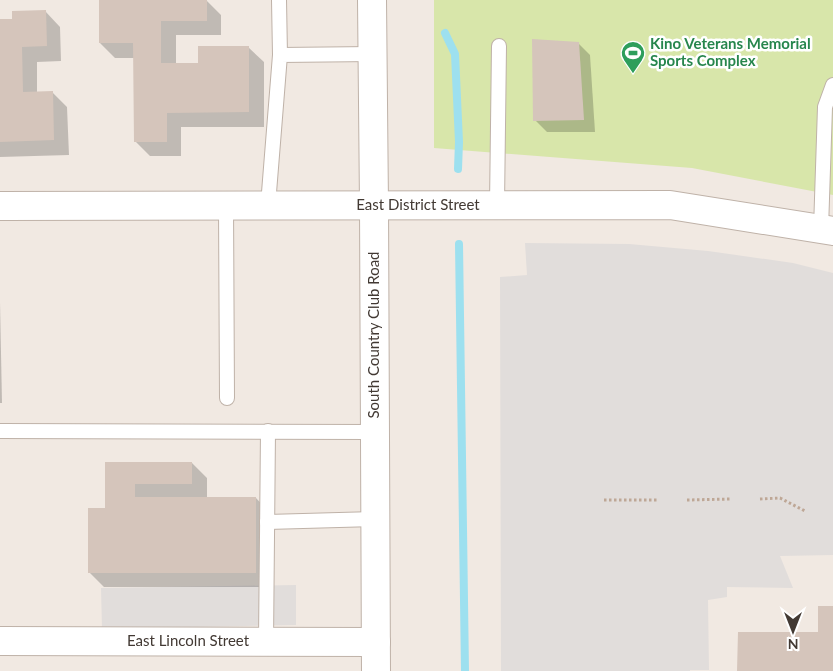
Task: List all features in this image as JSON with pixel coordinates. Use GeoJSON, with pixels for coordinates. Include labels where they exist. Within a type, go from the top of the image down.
{"type":"FeatureCollection","features":[{"type":"Feature","properties":{"kind":"street","name":"South Country Club Road"},"geometry":{"type":"LineString","coordinates":[[372,0],[376,671]]}},
{"type":"Feature","properties":{"kind":"street","name":"East District Street"},"geometry":{"type":"LineString","coordinates":[[0,206],[670,205],[827,230]]}},
{"type":"Feature","properties":{"kind":"street","name":"East Lincoln Street"},"geometry":{"type":"LineString","coordinates":[[0,641],[376,642]]}},
{"type":"Feature","properties":{"kind":"lane"},"geometry":{"type":"LineString","coordinates":[[268,205],[280,55],[279,0]]}},
{"type":"Feature","properties":{"kind":"lane"},"geometry":{"type":"LineString","coordinates":[[497,205],[499,46]]}},
{"type":"Feature","properties":{"kind":"lane"},"geometry":{"type":"LineString","coordinates":[[280,55],[373,54]]}},
{"type":"Feature","properties":{"kind":"lane"},"geometry":{"type":"LineString","coordinates":[[827,230],[825,107],[833,85]]}},
{"type":"Feature","properties":{"kind":"lane"},"geometry":{"type":"LineString","coordinates":[[226,205],[227,398]]}},
{"type":"Feature","properties":{"kind":"lane"},"geometry":{"type":"LineString","coordinates":[[0,431],[375,432]]}},
{"type":"Feature","properties":{"kind":"lane"},"geometry":{"type":"LineString","coordinates":[[266,642],[268,431]]}},
{"type":"Feature","properties":{"kind":"lane"},"geometry":{"type":"LineString","coordinates":[[267,522],[375,520]]}},
{"type":"Feature","properties":{"kind":"path"},"geometry":{"type":"LineString","coordinates":[[760,499],[780,498],[805,511]]}},
{"type":"Feature","properties":{"kind":"path"},"geometry":{"type":"LineString","coordinates":[[687,500],[731,499]]}},
{"type":"Feature","properties":{"kind":"path"},"geometry":{"type":"LineString","coordinates":[[604,500],[658,500]]}},
{"type":"Feature","properties":{"kind":"green space","name":"Kino Veterans Memorial Sports Complex"},"geometry":{"type":"Polygon","coordinates":[[[434,0],[833,0],[833,195],[692,168],[434,148],[434,0]]]}},
{"type":"Feature","properties":{"kind":"shaded area"},"geometry":{"type":"Polygon","coordinates":[[[525,243],[629,244],[708,251],[793,263],[833,273],[833,555],[780,556],[793,588],[727,587],[727,597],[708,600],[709,670],[501,671],[500,277],[527,275],[525,243]]]}},
{"type":"Feature","properties":{"kind":"shaded area"},"geometry":{"type":"Polygon","coordinates":[[[296,585],[296,625],[102,629],[101,588],[296,585]]]}},
{"type":"Feature","properties":{"kind":"building"},"geometry":{"type":"Polygon","coordinates":[[[99,0],[207,0],[207,21],[161,21],[161,63],[198,63],[198,46],[249,46],[249,112],[167,113],[167,142],[134,142],[133,43],[99,43],[99,0]]]}},
{"type":"Feature","properties":{"kind":"building"},"geometry":{"type":"Polygon","coordinates":[[[46,10],[47,46],[22,47],[23,92],[53,91],[54,140],[0,142],[0,19],[12,19],[12,11],[46,10]]]}},
{"type":"Feature","properties":{"kind":"building"},"geometry":{"type":"Polygon","coordinates":[[[532,39],[579,42],[584,120],[533,121],[532,39]]]}},
{"type":"Feature","properties":{"kind":"building"},"geometry":{"type":"Polygon","coordinates":[[[105,462],[192,462],[192,484],[135,484],[135,497],[256,497],[256,573],[88,573],[88,508],[105,508],[105,462]]]}},
{"type":"Feature","properties":{"kind":"building"},"geometry":{"type":"Polygon","coordinates":[[[818,606],[833,606],[833,671],[737,671],[738,632],[818,632],[818,606]]]}},
{"type":"Feature","properties":{"kind":"waterway"},"geometry":{"type":"LineString","coordinates":[[445,33],[455,54],[459,142],[458,169]]}},
{"type":"Feature","properties":{"kind":"waterway"},"geometry":{"type":"LineString","coordinates":[[459,244],[465,671]]}},
{"type":"Feature","properties":{"kind":"place","name":"Kino Veterans Memorial Sports Complex"},"geometry":{"type":"Point","coordinates":[633,74]}}]}
